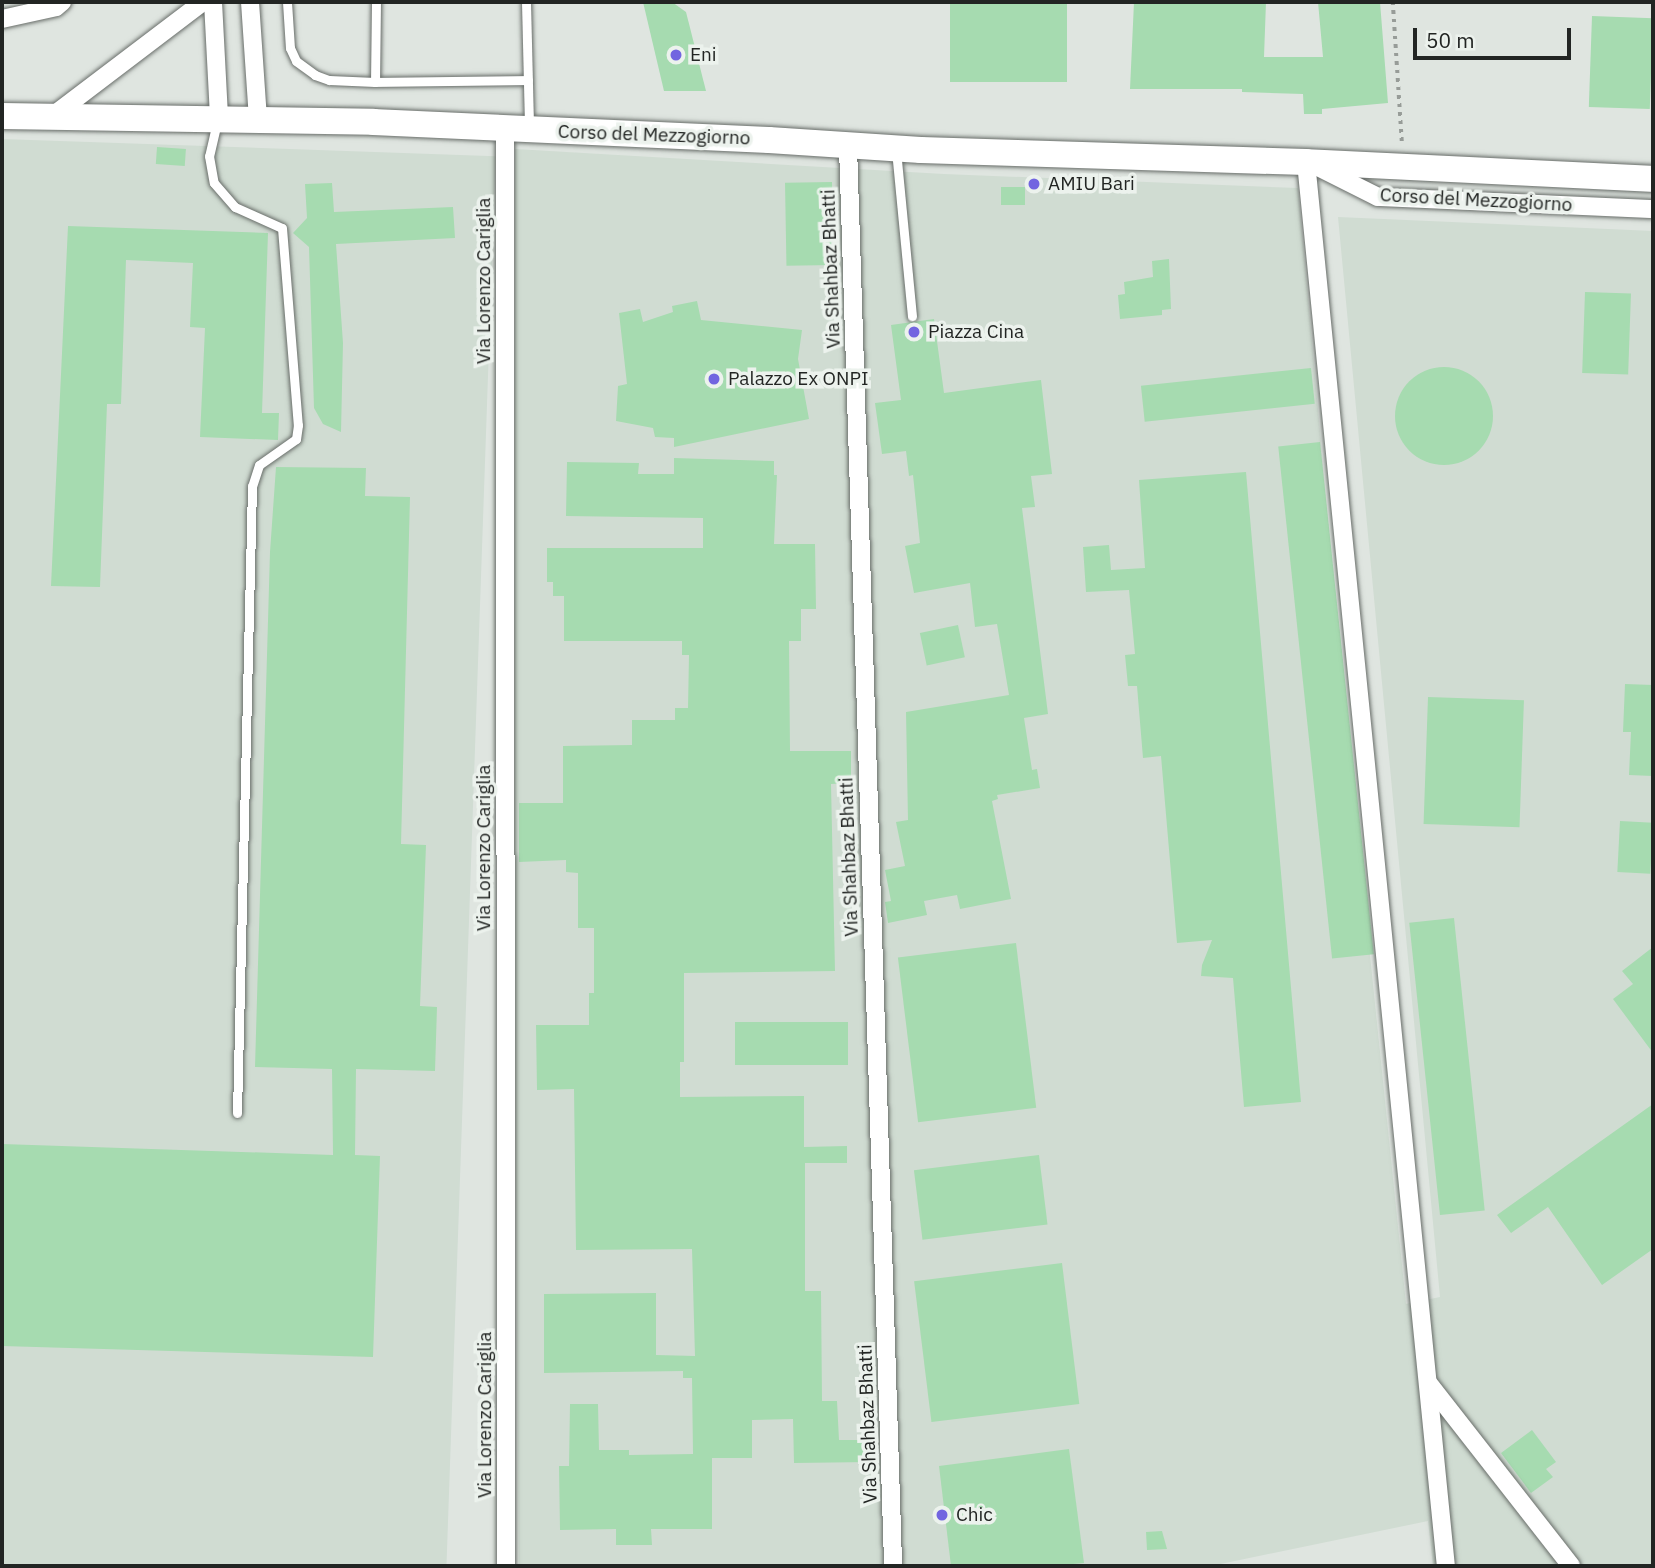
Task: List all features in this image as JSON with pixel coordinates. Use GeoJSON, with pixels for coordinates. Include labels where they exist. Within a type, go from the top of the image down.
{"type":"FeatureCollection","features":[{"type":"Feature","properties":{"kind":"main road","name":"Corso del Mezzogiorno"},"geometry":{"type":"LineString","coordinates":[[2,116],[219,117],[373,122],[769,140],[896,149],[1306,162],[1653,179]]}},
{"type":"Feature","properties":{"kind":"street"},"geometry":{"type":"LineString","coordinates":[[2,19],[56,7],[62,2]]}},
{"type":"Feature","properties":{"kind":"street"},"geometry":{"type":"LineString","coordinates":[[49,118],[203,2]]}},
{"type":"Feature","properties":{"kind":"street"},"geometry":{"type":"LineString","coordinates":[[213,2],[219,117]]}},
{"type":"Feature","properties":{"kind":"street"},"geometry":{"type":"LineString","coordinates":[[250,2],[258,119]]}},
{"type":"Feature","properties":{"kind":"street","name":"Via Lorenzo Cariglia"},"geometry":{"type":"LineString","coordinates":[[506,1566],[517,130]]}},
{"type":"Feature","properties":{"kind":"street","name":"Via Shahbaz Bhatti"},"geometry":{"type":"LineString","coordinates":[[848,146],[893,1566]]}},
{"type":"Feature","properties":{"kind":"street"},"geometry":{"type":"LineString","coordinates":[[1306,162],[1446,1566]]}},
{"type":"Feature","properties":{"kind":"street","name":"Corso del Mezzogiorno"},"geometry":{"type":"LineString","coordinates":[[1306,162],[1378,197],[1653,209]]}},
{"type":"Feature","properties":{"kind":"street"},"geometry":{"type":"LineString","coordinates":[[1427,1383],[1571,1566]]}},
{"type":"Feature","properties":{"kind":"lane"},"geometry":{"type":"LineString","coordinates":[[287,2],[290,48],[296,61],[315,75],[329,80],[528,80]]}},
{"type":"Feature","properties":{"kind":"lane"},"geometry":{"type":"LineString","coordinates":[[375,82],[376,2]]}},
{"type":"Feature","properties":{"kind":"lane"},"geometry":{"type":"LineString","coordinates":[[517,130],[528,80],[527,2]]}},
{"type":"Feature","properties":{"kind":"lane"},"geometry":{"type":"LineString","coordinates":[[219,117],[209,156],[214,183],[235,207],[282,228],[298,425],[296,439],[259,465],[252,485],[237,1113]]}},
{"type":"Feature","properties":{"kind":"lane"},"geometry":{"type":"LineString","coordinates":[[896,149],[912,316]]}},
{"type":"Feature","properties":{"kind":"path"},"geometry":{"type":"LineString","coordinates":[[1393,2],[1404,166]]}},
{"type":"Feature","properties":{"kind":"shaded area"},"geometry":{"type":"Polygon","coordinates":[[[2,139],[496,156],[446,1566],[2,1566],[2,139]]]}},
{"type":"Feature","properties":{"kind":"shaded area"},"geometry":{"type":"Polygon","coordinates":[[[515,149],[944,174],[1298,188],[1348,742],[1406,1304],[1440,1297],[1338,217],[1653,231],[1653,1566],[1433,1566],[1428,1521],[1211,1566],[519,1566],[514,933],[515,149]]]}},
{"type":"Feature","properties":{"kind":"building"},"geometry":{"type":"Polygon","coordinates":[[[643,2],[672,2],[686,12],[706,91],[664,91],[643,2]]]}},
{"type":"Feature","properties":{"kind":"building"},"geometry":{"type":"Polygon","coordinates":[[[950,2],[1067,2],[1067,82],[950,82],[950,2]]]}},
{"type":"Feature","properties":{"kind":"building"},"geometry":{"type":"Polygon","coordinates":[[[1134,2],[1266,2],[1264,57],[1323,57],[1318,2],[1380,2],[1388,103],[1322,109],[1322,114],[1304,114],[1303,94],[1242,92],[1242,89],[1130,89],[1134,2]]]}},
{"type":"Feature","properties":{"kind":"building"},"geometry":{"type":"Polygon","coordinates":[[[1592,16],[1653,18],[1650,109],[1589,107],[1592,16]]]}},
{"type":"Feature","properties":{"kind":"building"},"geometry":{"type":"Polygon","coordinates":[[[157,147],[186,149],[185,166],[156,164],[157,147]]]}},
{"type":"Feature","properties":{"kind":"building"},"geometry":{"type":"Polygon","coordinates":[[[832,182],[833,265],[786,266],[785,183],[832,182]]]}},
{"type":"Feature","properties":{"kind":"building"},"geometry":{"type":"Polygon","coordinates":[[[332,183],[334,212],[453,207],[455,238],[336,244],[343,343],[341,432],[323,424],[314,408],[309,247],[293,233],[307,218],[305,184],[332,183]]]}},
{"type":"Feature","properties":{"kind":"building"},"geometry":{"type":"Polygon","coordinates":[[[1001,187],[1025,187],[1025,205],[1001,205],[1001,187]]]}},
{"type":"Feature","properties":{"kind":"building"},"geometry":{"type":"Polygon","coordinates":[[[68,226],[268,233],[262,413],[279,413],[278,440],[200,437],[205,328],[190,327],[193,263],[126,260],[121,404],[107,404],[100,587],[51,586],[68,226]]]}},
{"type":"Feature","properties":{"kind":"building"},"geometry":{"type":"Polygon","coordinates":[[[1169,259],[1171,309],[1162,310],[1162,315],[1120,319],[1118,295],[1125,294],[1124,282],[1153,277],[1152,261],[1169,259]]]}},
{"type":"Feature","properties":{"kind":"building"},"geometry":{"type":"Polygon","coordinates":[[[1585,292],[1631,294],[1628,375],[1582,373],[1585,292]]]}},
{"type":"Feature","properties":{"kind":"building","name":"Palazzo Ex ONPI"},"geometry":{"type":"Polygon","coordinates":[[[697,301],[701,320],[802,330],[798,359],[809,419],[674,447],[674,438],[655,437],[653,428],[616,421],[618,386],[627,384],[619,313],[640,309],[643,322],[673,312],[672,306],[697,301]]]}},
{"type":"Feature","properties":{"kind":"building"},"geometry":{"type":"Polygon","coordinates":[[[934,319],[944,393],[1041,380],[1052,474],[1031,476],[1035,507],[1022,508],[1048,714],[1024,718],[1032,770],[1037,769],[1040,788],[997,795],[998,799],[992,801],[1011,899],[960,909],[957,895],[924,901],[927,915],[888,923],[885,902],[891,901],[885,870],[905,866],[896,822],[908,820],[906,712],[1009,695],[997,624],[975,627],[970,583],[914,593],[905,546],[920,543],[913,475],[909,476],[906,451],[882,454],[875,403],[901,400],[891,325],[934,319]]]}},
{"type":"Feature","properties":{"kind":"building"},"geometry":{"type":"Polygon","coordinates":[[[1444,367],[1463,371],[1479,381],[1489,397],[1493,416],[1489,435],[1479,451],[1463,461],[1444,465],[1425,461],[1409,451],[1399,435],[1395,416],[1399,397],[1409,381],[1425,371],[1444,367]]]}},
{"type":"Feature","properties":{"kind":"building"},"geometry":{"type":"Polygon","coordinates":[[[1311,368],[1315,404],[1145,422],[1141,386],[1311,368]]]}},
{"type":"Feature","properties":{"kind":"building"},"geometry":{"type":"Polygon","coordinates":[[[1320,442],[1374,954],[1332,959],[1278,446],[1320,442]]]}},
{"type":"Feature","properties":{"kind":"building"},"geometry":{"type":"Polygon","coordinates":[[[674,458],[774,461],[774,475],[777,475],[774,544],[815,544],[816,609],[801,609],[801,641],[789,641],[790,751],[851,751],[851,783],[831,784],[835,971],[684,973],[684,1062],[680,1062],[680,1097],[804,1096],[804,1147],[847,1146],[847,1163],[805,1163],[805,1291],[821,1291],[822,1401],[837,1401],[839,1440],[870,1440],[870,1462],[794,1463],[793,1419],[752,1420],[752,1458],[712,1458],[712,1529],[651,1529],[652,1545],[616,1545],[616,1529],[560,1530],[559,1466],[569,1466],[570,1404],[598,1404],[599,1450],[629,1450],[629,1455],[693,1454],[692,1378],[683,1378],[683,1371],[544,1373],[544,1294],[656,1293],[656,1355],[695,1356],[692,1249],[576,1250],[574,1089],[537,1090],[536,1025],[589,1025],[589,993],[594,993],[594,928],[578,928],[578,873],[566,872],[566,860],[519,862],[519,803],[563,803],[563,746],[632,745],[632,720],[675,720],[675,708],[688,708],[689,655],[682,655],[682,641],[564,641],[564,596],[553,596],[553,582],[547,582],[547,548],[703,548],[703,518],[566,516],[567,462],[639,463],[638,474],[674,474],[674,458]]]}},
{"type":"Feature","properties":{"kind":"building"},"geometry":{"type":"Polygon","coordinates":[[[276,467],[366,468],[365,496],[410,497],[401,844],[426,845],[420,1006],[437,1007],[435,1071],[356,1069],[355,1155],[380,1156],[373,1357],[2,1346],[2,1144],[333,1155],[332,1069],[255,1067],[270,552],[276,467]]]}},
{"type":"Feature","properties":{"kind":"building"},"geometry":{"type":"Polygon","coordinates":[[[1246,472],[1301,1102],[1244,1107],[1233,978],[1201,976],[1202,965],[1212,940],[1177,943],[1161,756],[1143,758],[1137,686],[1128,686],[1125,655],[1135,654],[1129,590],[1086,592],[1083,547],[1109,545],[1111,570],[1145,568],[1139,480],[1246,472]]]}},
{"type":"Feature","properties":{"kind":"building"},"geometry":{"type":"Polygon","coordinates":[[[958,625],[965,657],[927,665],[920,633],[958,625]]]}},
{"type":"Feature","properties":{"kind":"building"},"geometry":{"type":"Polygon","coordinates":[[[1625,684],[1653,685],[1653,776],[1629,775],[1631,732],[1623,732],[1625,684]]]}},
{"type":"Feature","properties":{"kind":"building"},"geometry":{"type":"Polygon","coordinates":[[[1428,697],[1524,700],[1520,827],[1424,824],[1428,697]]]}},
{"type":"Feature","properties":{"kind":"building"},"geometry":{"type":"Polygon","coordinates":[[[1620,821],[1653,823],[1650,874],[1617,872],[1620,821]]]}},
{"type":"Feature","properties":{"kind":"building"},"geometry":{"type":"Polygon","coordinates":[[[1454,918],[1485,1210],[1440,1215],[1409,923],[1454,918]]]}},
{"type":"Feature","properties":{"kind":"building"},"geometry":{"type":"Polygon","coordinates":[[[1016,943],[1036,1108],[918,1122],[898,958],[1016,943]]]}},
{"type":"Feature","properties":{"kind":"building"},"geometry":{"type":"Polygon","coordinates":[[[1653,947],[1653,1053],[1613,999],[1633,984],[1622,971],[1653,947]]]}},
{"type":"Feature","properties":{"kind":"building"},"geometry":{"type":"Polygon","coordinates":[[[735,1022],[848,1022],[848,1065],[735,1065],[735,1022]]]}},
{"type":"Feature","properties":{"kind":"building"},"geometry":{"type":"Polygon","coordinates":[[[1653,1104],[1653,1249],[1602,1285],[1548,1207],[1511,1233],[1497,1215],[1653,1104]]]}},
{"type":"Feature","properties":{"kind":"building"},"geometry":{"type":"Polygon","coordinates":[[[1039,1155],[1048,1224],[922,1240],[914,1170],[1039,1155]]]}},
{"type":"Feature","properties":{"kind":"building"},"geometry":{"type":"Polygon","coordinates":[[[1062,1263],[1079,1404],[931,1422],[914,1281],[1062,1263]]]}},
{"type":"Feature","properties":{"kind":"building"},"geometry":{"type":"Polygon","coordinates":[[[1532,1430],[1556,1462],[1546,1469],[1553,1477],[1531,1493],[1501,1453],[1532,1430]]]}},
{"type":"Feature","properties":{"kind":"building"},"geometry":{"type":"Polygon","coordinates":[[[1069,1449],[1084,1563],[1053,1566],[951,1566],[939,1466],[1069,1449]]]}},
{"type":"Feature","properties":{"kind":"building"},"geometry":{"type":"Polygon","coordinates":[[[1162,1531],[1167,1549],[1147,1550],[1146,1532],[1162,1531]]]}},
{"type":"Feature","properties":{"kind":"place","name":"Eni"},"geometry":{"type":"Point","coordinates":[676,55]}},
{"type":"Feature","properties":{"kind":"place","name":"AMIU Bari"},"geometry":{"type":"Point","coordinates":[1034,184]}},
{"type":"Feature","properties":{"kind":"place","name":"Piazza Cina"},"geometry":{"type":"Point","coordinates":[914,332]}},
{"type":"Feature","properties":{"kind":"place","name":"Palazzo Ex ONPI"},"geometry":{"type":"Point","coordinates":[714,379]}},
{"type":"Feature","properties":{"kind":"place","name":"Chic"},"geometry":{"type":"Point","coordinates":[942,1515]}}]}
